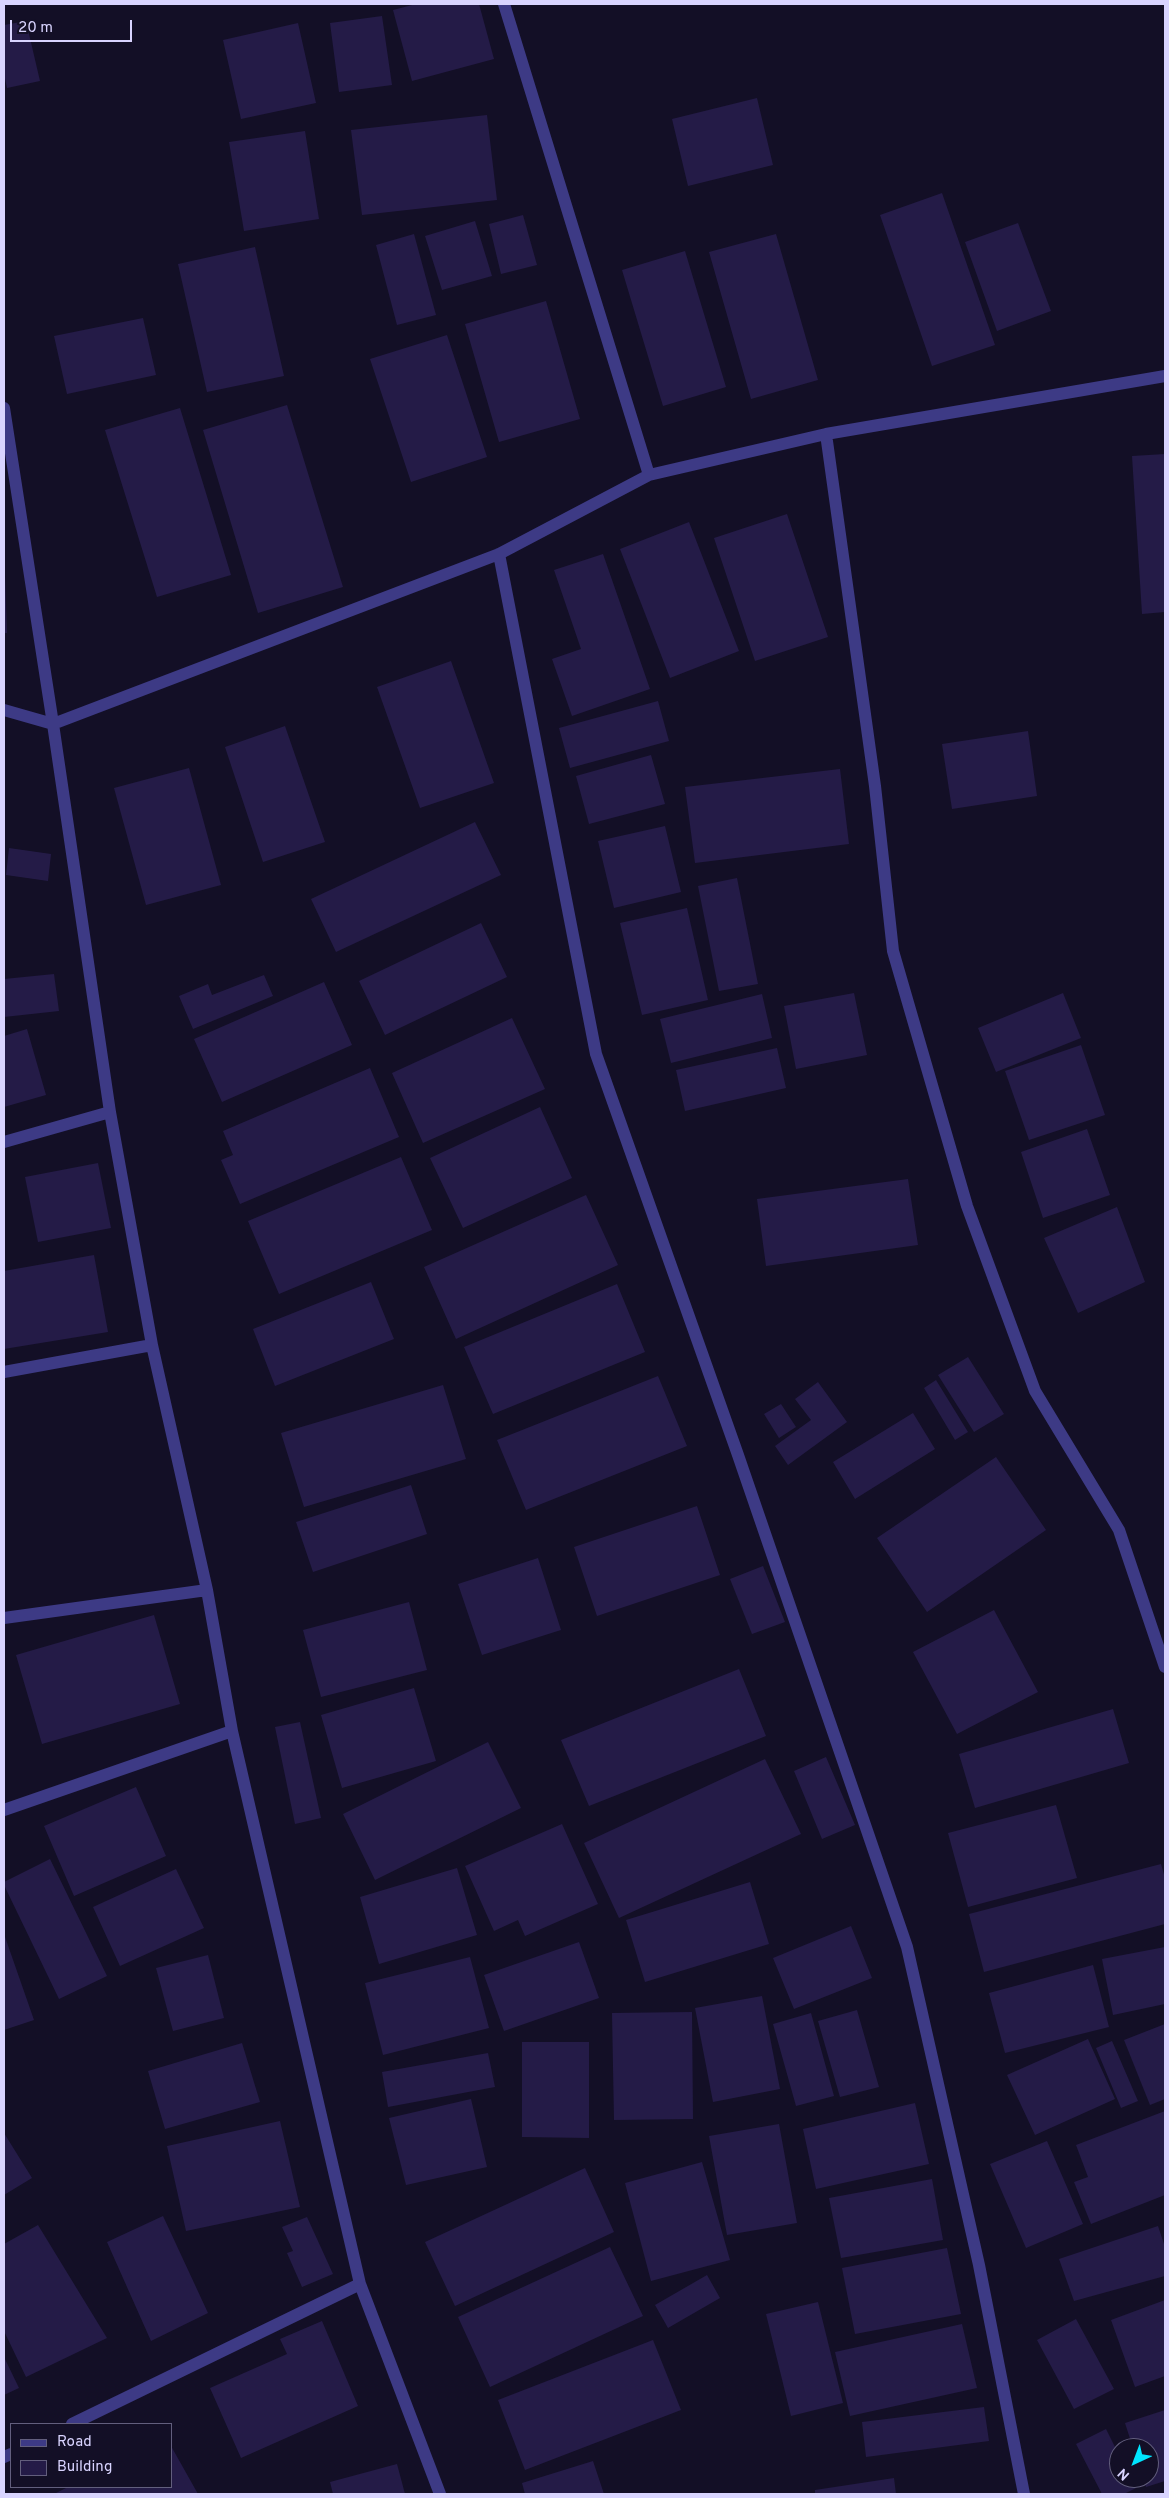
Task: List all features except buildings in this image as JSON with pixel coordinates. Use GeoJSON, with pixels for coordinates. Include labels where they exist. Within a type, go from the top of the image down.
{"type":"FeatureCollection","features":[{"type":"Feature","properties":{"kind":"street"},"geometry":{"type":"LineString","coordinates":[[504,4],[649,475]]}},
{"type":"Feature","properties":{"kind":"street"},"geometry":{"type":"LineString","coordinates":[[4,710],[54,724],[499,554],[649,475],[826,434],[1165,376]]}},
{"type":"Feature","properties":{"kind":"street"},"geometry":{"type":"LineString","coordinates":[[4,408],[54,724],[110,1112],[152,1345],[207,1590],[232,1731],[360,2284],[440,2494]]}},
{"type":"Feature","properties":{"kind":"street"},"geometry":{"type":"LineString","coordinates":[[826,434],[875,786],[893,951],[967,1206],[1035,1391],[1119,1530],[1165,1667]]}},
{"type":"Feature","properties":{"kind":"street"},"geometry":{"type":"LineString","coordinates":[[499,554],[596,1054],[738,1455],[907,1947],[979,2265],[1024,2494]]}},
{"type":"Feature","properties":{"kind":"street"},"geometry":{"type":"LineString","coordinates":[[4,1142],[110,1112]]}},
{"type":"Feature","properties":{"kind":"street"},"geometry":{"type":"LineString","coordinates":[[4,1372],[152,1345]]}},
{"type":"Feature","properties":{"kind":"street"},"geometry":{"type":"LineString","coordinates":[[4,1618],[207,1590]]}},
{"type":"Feature","properties":{"kind":"street"},"geometry":{"type":"LineString","coordinates":[[4,1810],[232,1731]]}},
{"type":"Feature","properties":{"kind":"street"},"geometry":{"type":"LineString","coordinates":[[74,2423],[360,2284]]}}]}
